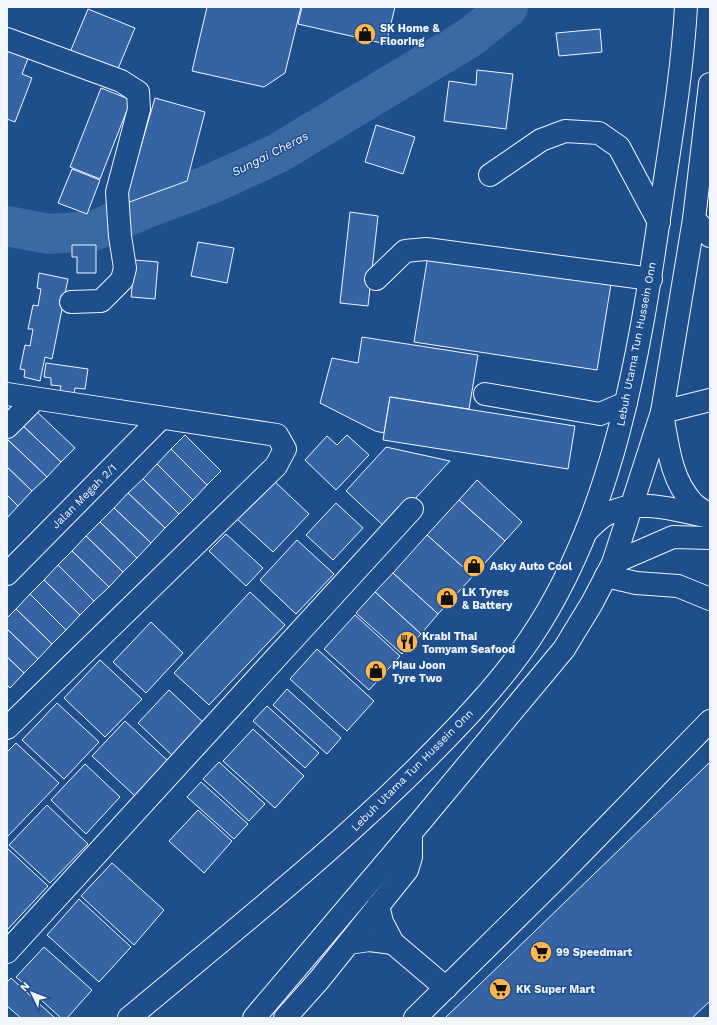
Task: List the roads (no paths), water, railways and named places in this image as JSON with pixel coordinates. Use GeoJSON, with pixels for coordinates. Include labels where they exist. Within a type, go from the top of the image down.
{"type":"FeatureCollection","features":[{"type":"Feature","properties":{"kind":"main road","name":"Lebuh Utama Tun Hussein Onn"},"geometry":{"type":"LineString","coordinates":[[129,1018],[147,1009],[350,832],[446,739],[503,676],[531,638],[561,587],[586,532],[613,452],[626,403],[651,279],[682,64],[686,7]]}},
{"type":"Feature","properties":{"kind":"main road"},"geometry":{"type":"LineString","coordinates":[[7,39],[121,80],[138,92],[139,109],[118,192],[120,236],[125,268],[122,280],[101,301],[71,302]]}},
{"type":"Feature","properties":{"kind":"main road"},"geometry":{"type":"LineString","coordinates":[[254,1018],[411,833],[564,649],[592,603],[609,570],[662,412],[694,220],[710,84]]}},
{"type":"Feature","properties":{"kind":"main road"},"geometry":{"type":"LineString","coordinates":[[490,174],[542,140],[565,131],[598,133],[619,147],[659,222]]}},
{"type":"Feature","properties":{"kind":"main road"},"geometry":{"type":"LineString","coordinates":[[694,220],[710,236]]}},
{"type":"Feature","properties":{"kind":"main road"},"geometry":{"type":"LineString","coordinates":[[376,279],[404,251],[426,249],[651,279]]}},
{"type":"Feature","properties":{"kind":"main road"},"geometry":{"type":"LineString","coordinates":[[7,394],[160,419],[277,435],[285,449],[276,466],[7,728]]}},
{"type":"Feature","properties":{"kind":"main road"},"geometry":{"type":"LineString","coordinates":[[485,394],[600,414],[626,403]]}},
{"type":"Feature","properties":{"kind":"main road"},"geometry":{"type":"LineString","coordinates":[[7,427],[35,398]]}},
{"type":"Feature","properties":{"kind":"main road"},"geometry":{"type":"LineString","coordinates":[[662,412],[710,400]]}},
{"type":"Feature","properties":{"kind":"main road"},"geometry":{"type":"LineString","coordinates":[[662,412],[672,464],[680,484],[692,503],[710,516]]}},
{"type":"Feature","properties":{"kind":"main road","name":"Jalan Megah 2/1"},"geometry":{"type":"LineString","coordinates":[[7,574],[160,419]]}},
{"type":"Feature","properties":{"kind":"main road"},"geometry":{"type":"LineString","coordinates":[[586,532],[606,514],[631,506],[662,508],[710,516]]}},
{"type":"Feature","properties":{"kind":"main road"},"geometry":{"type":"LineString","coordinates":[[7,952],[412,509]]}},
{"type":"Feature","properties":{"kind":"main road"},"geometry":{"type":"LineString","coordinates":[[609,570],[673,537],[710,538]]}},
{"type":"Feature","properties":{"kind":"main road"},"geometry":{"type":"LineString","coordinates":[[609,570],[636,583],[678,586],[710,599]]}},
{"type":"Feature","properties":{"kind":"main road"},"geometry":{"type":"LineString","coordinates":[[415,1018],[561,874],[710,721]]}},
{"type":"Feature","properties":{"kind":"main road"},"geometry":{"type":"LineString","coordinates":[[285,1018],[349,943],[407,870],[411,857],[411,833]]}},
{"type":"Feature","properties":{"kind":"main road"},"geometry":{"type":"LineString","coordinates":[[378,906],[382,922],[393,943],[446,988]]}},
{"type":"Feature","properties":{"kind":"main road"},"geometry":{"type":"LineString","coordinates":[[349,943],[369,940],[393,943]]}},
{"type":"Feature","properties":{"kind":"waterway","name":"Sungai Cheras"},"geometry":{"type":"LineString","coordinates":[[7,226],[49,234],[93,231],[147,208],[211,184],[278,153],[469,38],[508,7]]}},
{"type":"Feature","properties":{"kind":"place","name":"SK Home & Flooring"},"geometry":{"type":"Point","coordinates":[365,34]}},
{"type":"Feature","properties":{"kind":"place","name":"Asky Auto Cool"},"geometry":{"type":"Point","coordinates":[474,566]}},
{"type":"Feature","properties":{"kind":"place","name":"LK Tyres & Battery"},"geometry":{"type":"Point","coordinates":[447,598]}},
{"type":"Feature","properties":{"kind":"place","name":"Krabi Thai Tomyam Seafood"},"geometry":{"type":"Point","coordinates":[407,642]}},
{"type":"Feature","properties":{"kind":"place","name":"Piau Joon Tyre Two"},"geometry":{"type":"Point","coordinates":[376,671]}},
{"type":"Feature","properties":{"kind":"place","name":"99 Speedmart"},"geometry":{"type":"Point","coordinates":[541,952]}},
{"type":"Feature","properties":{"kind":"place","name":"KK Super Mart"},"geometry":{"type":"Point","coordinates":[500,989]}}]}
